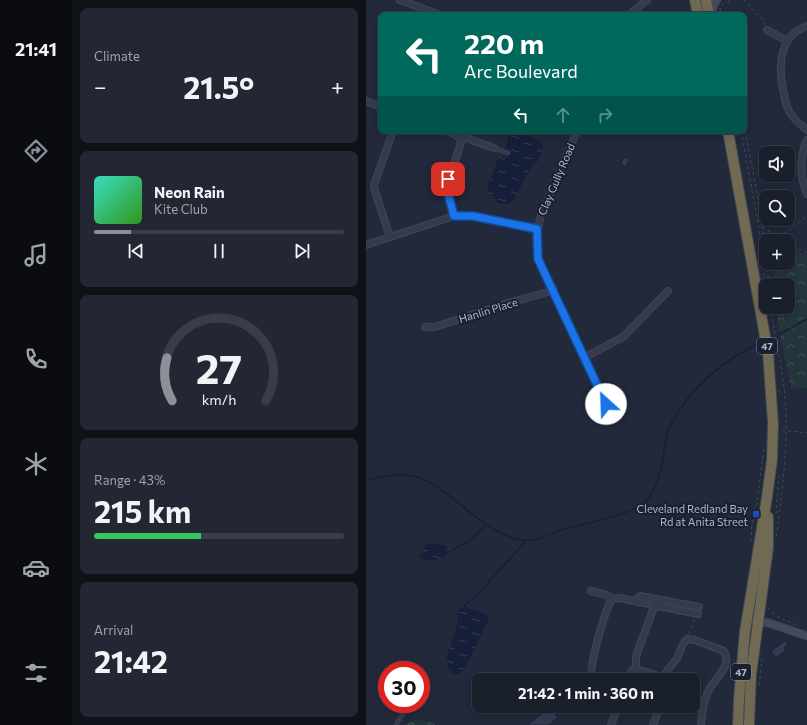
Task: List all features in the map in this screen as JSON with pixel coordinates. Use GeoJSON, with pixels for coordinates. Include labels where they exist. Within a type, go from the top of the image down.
{"type":"FeatureCollection","features":[{"type":"Feature","properties":{"kind":"highway"},"geometry":{"type":"LineString","coordinates":[[695,0],[697,12]]}},
{"type":"Feature","properties":{"kind":"highway"},"geometry":{"type":"LineString","coordinates":[[706,0],[709,12]]}},
{"type":"Feature","properties":{"kind":"highway","name":"47"},"geometry":{"type":"LineString","coordinates":[[723,134],[739,198]]}},
{"type":"Feature","properties":{"kind":"highway","name":"47"},"geometry":{"type":"LineString","coordinates":[[728,134],[768,353],[773,429],[772,460],[767,497],[747,620],[739,699],[738,725]]}},
{"type":"Feature","properties":{"kind":"highway","name":"47"},"geometry":{"type":"LineString","coordinates":[[749,725],[752,675],[768,548],[767,497]]}},
{"type":"Feature","properties":{"kind":"street"},"geometry":{"type":"LineString","coordinates":[[400,0],[432,12]]}},
{"type":"Feature","properties":{"kind":"street"},"geometry":{"type":"LineString","coordinates":[[633,12],[647,0]]}},
{"type":"Feature","properties":{"kind":"street"},"geometry":{"type":"LineString","coordinates":[[711,12],[714,3],[718,3]]}},
{"type":"Feature","properties":{"kind":"street"},"geometry":{"type":"LineString","coordinates":[[807,26],[787,41],[781,56],[780,72],[786,106],[794,119],[807,130]]}},
{"type":"Feature","properties":{"kind":"street"},"geometry":{"type":"LineString","coordinates":[[767,30],[787,41]]}},
{"type":"Feature","properties":{"kind":"street"},"geometry":{"type":"LineString","coordinates":[[366,101],[378,106]]}},
{"type":"Feature","properties":{"kind":"street"},"geometry":{"type":"LineString","coordinates":[[390,237],[374,184],[392,134]]}},
{"type":"Feature","properties":{"kind":"street"},"geometry":{"type":"LineString","coordinates":[[454,216],[447,184],[461,143],[456,134]]}},
{"type":"Feature","properties":{"kind":"street","name":"Clay Gully Road"},"geometry":{"type":"LineString","coordinates":[[576,134],[545,204],[537,229],[538,259],[606,404]]}},
{"type":"Feature","properties":{"kind":"street"},"geometry":{"type":"LineString","coordinates":[[459,138],[466,138],[494,148]]}},
{"type":"Feature","properties":{"kind":"street"},"geometry":{"type":"LineString","coordinates":[[807,140],[801,163],[803,184],[807,194]]}},
{"type":"Feature","properties":{"kind":"street"},"geometry":{"type":"LineString","coordinates":[[366,245],[454,216],[473,216],[537,229]]}},
{"type":"Feature","properties":{"kind":"street","name":"Hanlin Place"},"geometry":{"type":"LineString","coordinates":[[425,327],[436,327],[552,291]]}},
{"type":"Feature","properties":{"kind":"street"},"geometry":{"type":"LineString","coordinates":[[585,357],[623,337],[668,291]]}},
{"type":"Feature","properties":{"kind":"street"},"geometry":{"type":"LineString","coordinates":[[591,591],[607,595],[612,599],[619,598],[697,614]]}},
{"type":"Feature","properties":{"kind":"street"},"geometry":{"type":"LineString","coordinates":[[635,601],[640,596],[699,607]]}},
{"type":"Feature","properties":{"kind":"street"},"geometry":{"type":"LineString","coordinates":[[591,673],[597,643],[612,599]]}},
{"type":"Feature","properties":{"kind":"street"},"geometry":{"type":"LineString","coordinates":[[636,669],[636,656],[657,599]]}},
{"type":"Feature","properties":{"kind":"street"},"geometry":{"type":"LineString","coordinates":[[747,620],[758,620],[776,624],[807,636]]}},
{"type":"Feature","properties":{"kind":"street"},"geometry":{"type":"LineString","coordinates":[[667,673],[678,657],[684,642],[690,639],[722,649],[726,655],[724,669],[708,692],[703,706],[701,725]]}},
{"type":"Feature","properties":{"kind":"street"},"geometry":{"type":"LineString","coordinates":[[630,673],[632,670],[636,669],[648,673]]}},
{"type":"Feature","properties":{"kind":"street"},"geometry":{"type":"LineString","coordinates":[[611,725],[615,713]]}},
{"type":"Feature","properties":{"kind":"street"},"geometry":{"type":"LineString","coordinates":[[653,725],[657,713]]}},
{"type":"Feature","properties":{"kind":"lane"},"geometry":{"type":"LineString","coordinates":[[494,148],[508,153]]}},
{"type":"Feature","properties":{"kind":"lane"},"geometry":{"type":"LineString","coordinates":[[396,725],[403,713]]}},
{"type":"Feature","properties":{"kind":"path"},"geometry":{"type":"LineString","coordinates":[[718,3],[732,0]]}},
{"type":"Feature","properties":{"kind":"path"},"geometry":{"type":"LineString","coordinates":[[744,0],[764,21],[767,30]]}},
{"type":"Feature","properties":{"kind":"path"},"geometry":{"type":"LineString","coordinates":[[742,134],[759,228],[764,278]]}},
{"type":"Feature","properties":{"kind":"path"},"geometry":{"type":"LineString","coordinates":[[746,134],[763,234]]}},
{"type":"Feature","properties":{"kind":"path"},"geometry":{"type":"LineString","coordinates":[[784,234],[807,216]]}},
{"type":"Feature","properties":{"kind":"path"},"geometry":{"type":"LineString","coordinates":[[762,228],[776,234]]}},
{"type":"Feature","properties":{"kind":"path"},"geometry":{"type":"LineString","coordinates":[[795,247],[807,253]]}},
{"type":"Feature","properties":{"kind":"path"},"geometry":{"type":"LineString","coordinates":[[773,429],[807,433]]}},
{"type":"Feature","properties":{"kind":"path"},"geometry":{"type":"LineString","coordinates":[[690,639],[689,634],[697,614]]}},
{"type":"Feature","properties":{"kind":"path"},"geometry":{"type":"LineString","coordinates":[[778,617],[800,626]]}},
{"type":"Feature","properties":{"kind":"path"},"geometry":{"type":"LineString","coordinates":[[759,689],[762,659]]}},
{"type":"Feature","properties":{"kind":"green space"},"geometry":{"type":"Polygon","coordinates":[[[795,249],[807,255],[807,388],[791,389],[778,322],[777,314],[795,314],[795,278],[774,278],[774,270],[795,270],[795,249]]]}},
{"type":"Feature","properties":{"kind":"green space"},"geometry":{"type":"Polygon","coordinates":[[[415,720],[430,722],[436,725],[404,725],[415,720]]]}},
{"type":"Feature","properties":{"kind":"water"},"geometry":{"type":"Polygon","coordinates":[[[523,134],[541,141],[543,150],[537,162],[532,165],[514,200],[508,204],[501,204],[496,202],[494,196],[488,195],[488,185],[499,156],[508,157],[510,150],[505,148],[509,135],[523,134]]]}},
{"type":"Feature","properties":{"kind":"water"},"geometry":{"type":"Polygon","coordinates":[[[427,543],[444,545],[452,550],[437,560],[423,559],[419,557],[427,543]]]}},
{"type":"Feature","properties":{"kind":"water"},"geometry":{"type":"Polygon","coordinates":[[[464,606],[487,615],[489,619],[464,670],[458,674],[452,673],[448,669],[446,658],[458,623],[458,611],[464,606]]]}},
{"type":"Feature","properties":{"kind":"building"},"geometry":{"type":"Polygon","coordinates":[[[624,157],[629,159],[626,167],[621,164],[624,157]]]}},
{"type":"Feature","properties":{"kind":"building"},"geometry":{"type":"Polygon","coordinates":[[[785,641],[788,645],[784,648],[786,650],[776,658],[771,651],[785,641]]]}},
{"type":"Feature","properties":{"kind":"building"},"geometry":{"type":"Polygon","coordinates":[[[542,713],[554,713],[558,717],[549,725],[528,725],[542,713]]]}},
{"type":"Feature","properties":{"kind":"waterway"},"geometry":{"type":"LineString","coordinates":[[780,334],[807,319]]}},
{"type":"Feature","properties":{"kind":"waterway"},"geometry":{"type":"LineString","coordinates":[[366,480],[397,475],[417,477],[431,483],[445,492],[486,525],[516,539],[532,540],[561,530],[619,515],[640,506],[646,502],[652,494],[659,476],[668,430],[678,412],[694,391],[723,364],[758,344]]}},
{"type":"Feature","properties":{"kind":"waterway"},"geometry":{"type":"LineString","coordinates":[[452,550],[470,541],[485,525]]}},
{"type":"Feature","properties":{"kind":"waterway"},"geometry":{"type":"LineString","coordinates":[[464,606],[477,595],[526,541]]}},
{"type":"Feature","properties":{"kind":"place","name":"Cleveland Redland Bay Rd at Anita Street"},"geometry":{"type":"Point","coordinates":[756,514]}},
{"type":"Feature","properties":{"kind":"route"},"geometry":{"type":"LineString","coordinates":[[448,179],[447,190],[454,216],[473,216],[514,226],[537,229],[536,241],[538,259],[606,404]]}}]}
